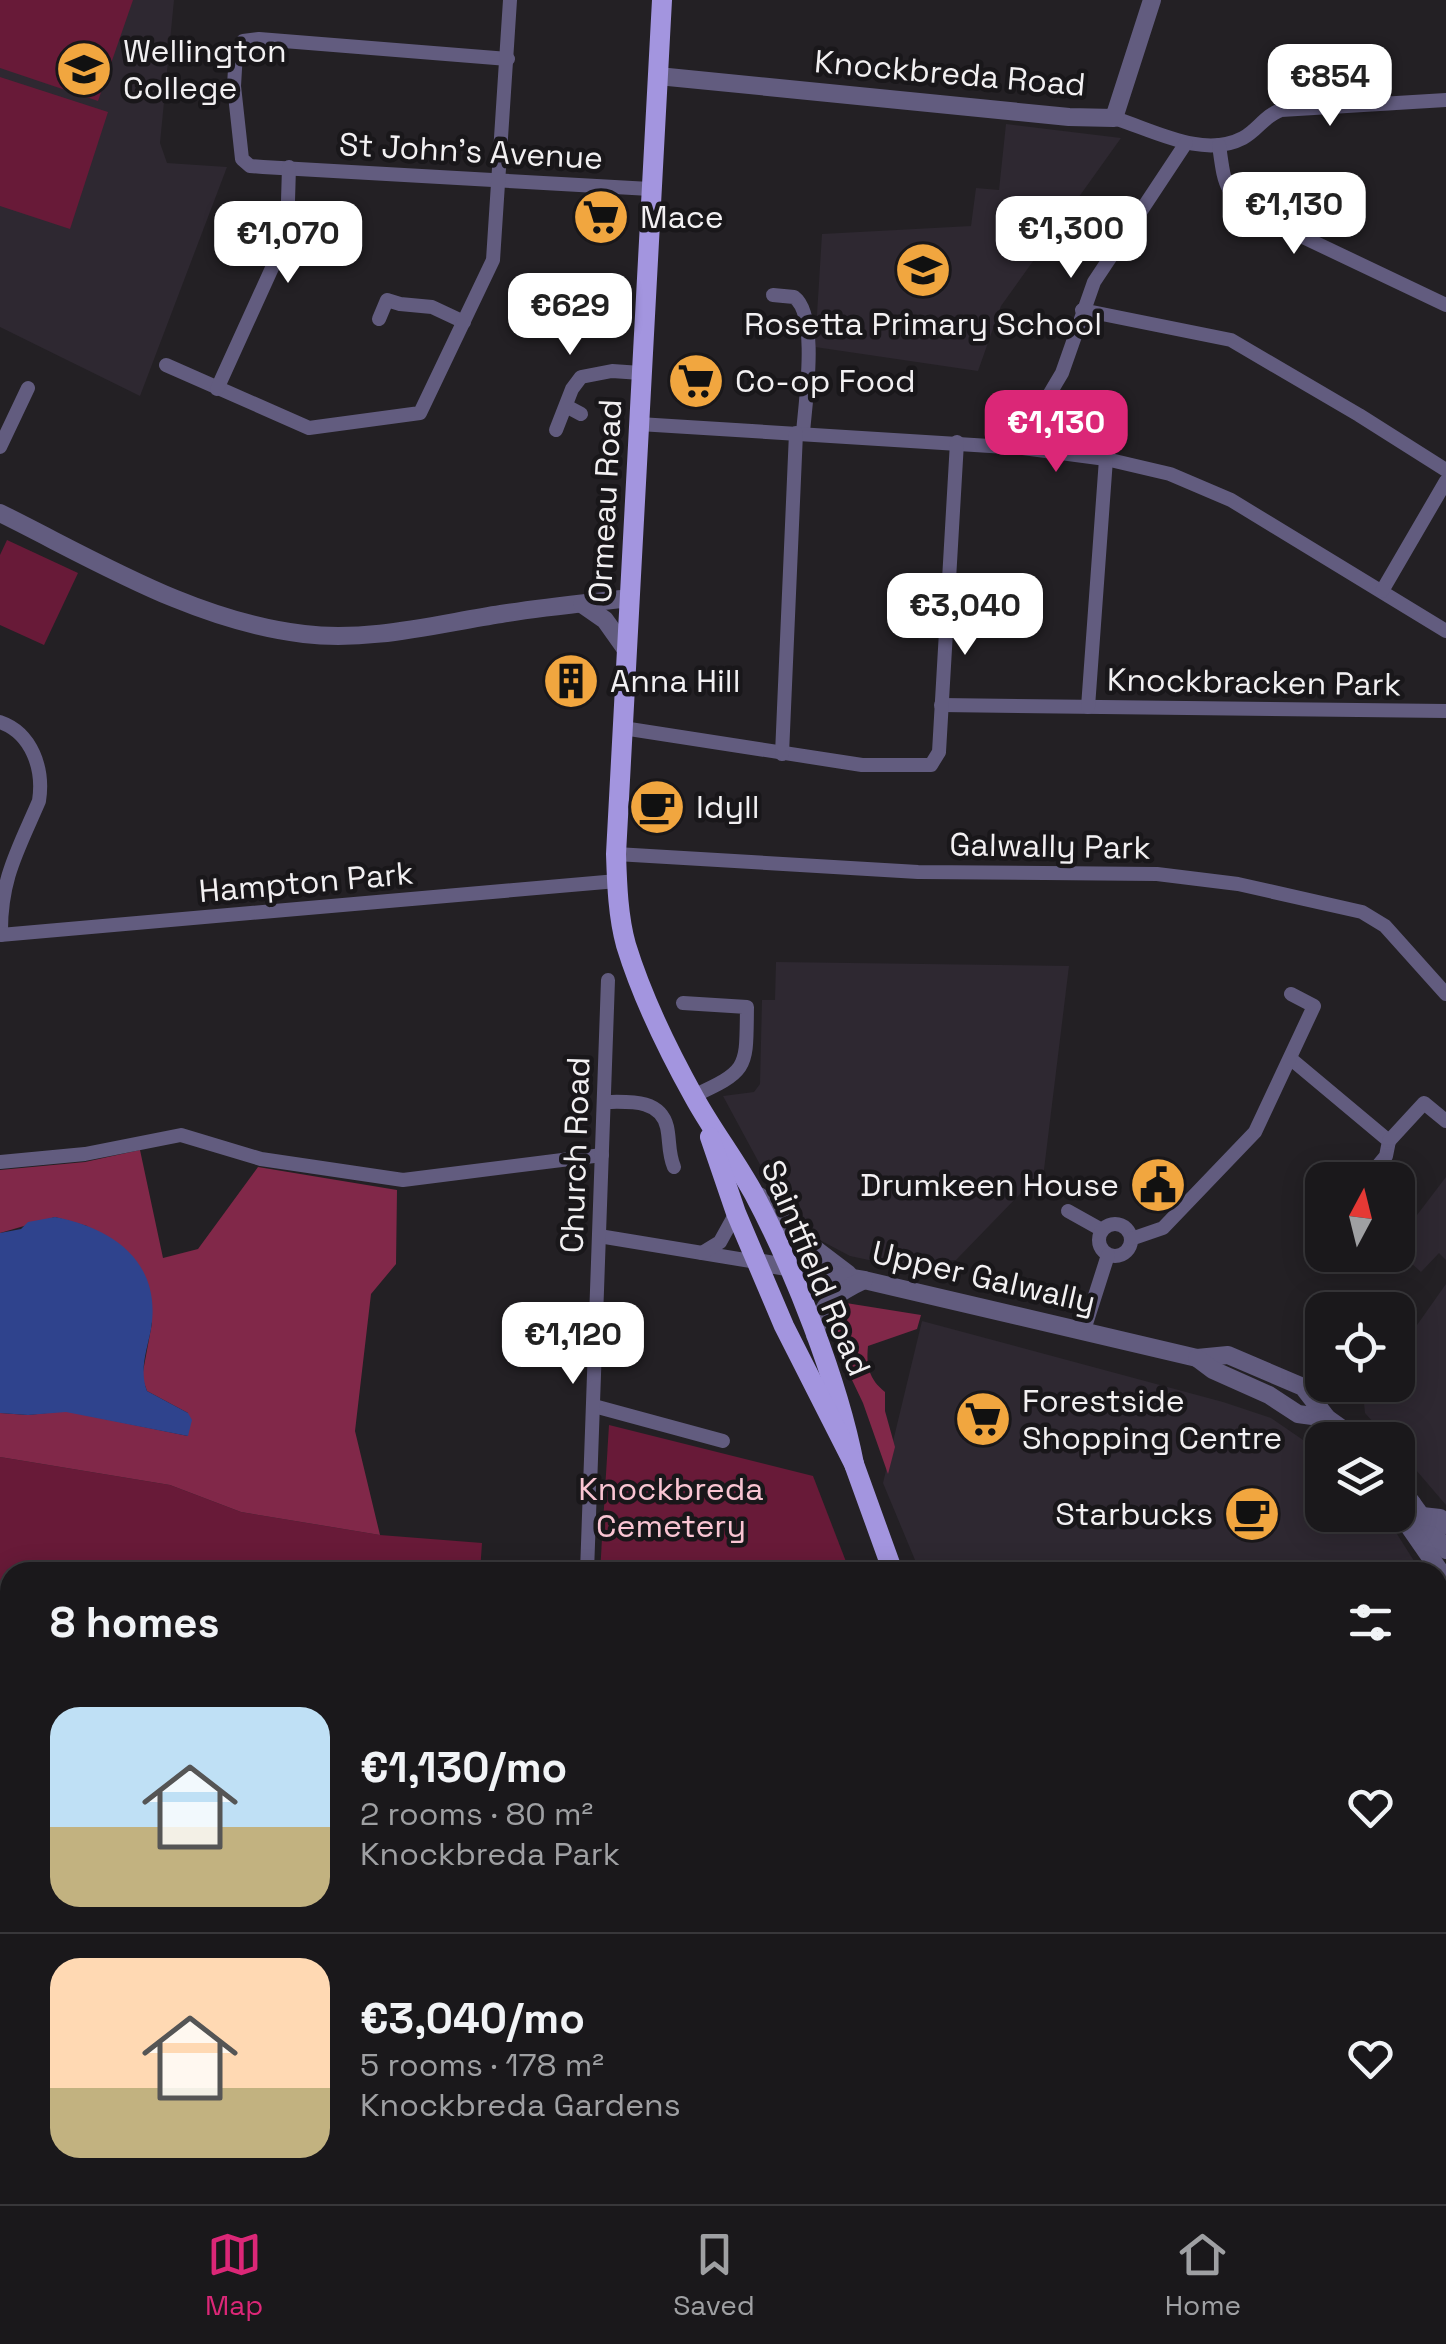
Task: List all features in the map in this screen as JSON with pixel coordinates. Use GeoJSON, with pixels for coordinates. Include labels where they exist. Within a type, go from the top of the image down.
{"type":"FeatureCollection","features":[{"type":"Feature","properties":{"kind":"main road","name":"Ormeau Road"},"geometry":{"type":"LineString","coordinates":[[626,945],[616,854],[662,0]]}},
{"type":"Feature","properties":{"kind":"main road","name":"Saintfield Road"},"geometry":{"type":"LineString","coordinates":[[626,945],[696,1101],[736,1212],[784,1326],[854,1464],[889,1562]]}},
{"type":"Feature","properties":{"kind":"main road","name":"Saintfield Road"},"geometry":{"type":"LineString","coordinates":[[696,1101],[751,1189],[787,1266],[846,1422],[854,1464]]}},
{"type":"Feature","properties":{"kind":"main road"},"geometry":{"type":"LineString","coordinates":[[728,1150],[759,1236],[757,1262]]}},
{"type":"Feature","properties":{"kind":"main road"},"geometry":{"type":"LineString","coordinates":[[787,1266],[784,1288],[815,1388]]}},
{"type":"Feature","properties":{"kind":"street"},"geometry":{"type":"LineString","coordinates":[[166,365],[309,428],[414,415],[424,408],[493,260],[510,0]]}},
{"type":"Feature","properties":{"kind":"street","name":"Knockbreda Road"},"geometry":{"type":"LineString","coordinates":[[658,76],[1114,118],[1152,0]]}},
{"type":"Feature","properties":{"kind":"street","name":"St John's Avenue"},"geometry":{"type":"LineString","coordinates":[[508,59],[243,41],[236,52],[234,86],[242,159],[250,166],[650,189]]}},
{"type":"Feature","properties":{"kind":"street"},"geometry":{"type":"LineString","coordinates":[[1114,118],[1186,143],[1219,145],[1247,136],[1272,113],[1281,110],[1446,100]]}},
{"type":"Feature","properties":{"kind":"street"},"geometry":{"type":"LineString","coordinates":[[1023,448],[1027,432],[1062,373],[1094,282],[1186,143]]}},
{"type":"Feature","properties":{"kind":"street"},"geometry":{"type":"LineString","coordinates":[[1219,145],[1227,188],[1242,204],[1446,305]]}},
{"type":"Feature","properties":{"kind":"street"},"geometry":{"type":"LineString","coordinates":[[218,389],[287,236],[289,168]]}},
{"type":"Feature","properties":{"kind":"street"},"geometry":{"type":"LineString","coordinates":[[773,295],[794,296],[804,306],[808,349],[782,754]]}},
{"type":"Feature","properties":{"kind":"street"},"geometry":{"type":"LineString","coordinates":[[379,319],[387,300],[432,307],[464,322]]}},
{"type":"Feature","properties":{"kind":"street"},"geometry":{"type":"LineString","coordinates":[[1082,310],[1231,340],[1446,470]]}},
{"type":"Feature","properties":{"kind":"street"},"geometry":{"type":"LineString","coordinates":[[556,430],[572,389],[581,377],[612,370],[641,372]]}},
{"type":"Feature","properties":{"kind":"street"},"geometry":{"type":"LineString","coordinates":[[0,447],[28,388]]}},
{"type":"Feature","properties":{"kind":"street"},"geometry":{"type":"LineString","coordinates":[[566,406],[582,414]]}},
{"type":"Feature","properties":{"kind":"street"},"geometry":{"type":"LineString","coordinates":[[638,424],[1023,448],[1170,474],[1231,500],[1446,632]]}},
{"type":"Feature","properties":{"kind":"street"},"geometry":{"type":"LineString","coordinates":[[623,728],[862,765],[931,765],[939,752],[957,442]]}},
{"type":"Feature","properties":{"kind":"street"},"geometry":{"type":"LineString","coordinates":[[1088,707],[1106,460]]}},
{"type":"Feature","properties":{"kind":"street"},"geometry":{"type":"LineString","coordinates":[[1382,592],[1446,481]]}},
{"type":"Feature","properties":{"kind":"street"},"geometry":{"type":"LineString","coordinates":[[0,513],[195,606],[235,620],[305,634],[396,633],[504,613],[630,598]]}},
{"type":"Feature","properties":{"kind":"street"},"geometry":{"type":"LineString","coordinates":[[582,604],[605,620],[627,651]]}},
{"type":"Feature","properties":{"kind":"street","name":"Knockbracken Park"},"geometry":{"type":"LineString","coordinates":[[941,705],[1446,711]]}},
{"type":"Feature","properties":{"kind":"street"},"geometry":{"type":"LineString","coordinates":[[0,722],[22,734],[29,745],[36,760],[40,790],[39,801],[6,874],[0,935]]}},
{"type":"Feature","properties":{"kind":"street","name":"Galwally Park"},"geometry":{"type":"LineString","coordinates":[[616,854],[918,872],[1158,874],[1238,884],[1362,912],[1385,926],[1446,994]]}},
{"type":"Feature","properties":{"kind":"street","name":"Hampton Park"},"geometry":{"type":"LineString","coordinates":[[0,935],[617,881]]}},
{"type":"Feature","properties":{"kind":"street","name":"Church Road"},"geometry":{"type":"LineString","coordinates":[[587,1562],[608,980]]}},
{"type":"Feature","properties":{"kind":"street"},"geometry":{"type":"LineString","coordinates":[[1108,1255],[1124,1253],[1131,1239],[1162,1228],[1246,1143],[1263,1118],[1314,1006],[1291,994]]}},
{"type":"Feature","properties":{"kind":"street"},"geometry":{"type":"LineString","coordinates":[[682,1003],[747,1007],[747,1047],[742,1066],[732,1078],[696,1101]]}},
{"type":"Feature","properties":{"kind":"street"},"geometry":{"type":"LineString","coordinates":[[1291,1059],[1390,1140]]}},
{"type":"Feature","properties":{"kind":"street"},"geometry":{"type":"LineString","coordinates":[[604,1102],[640,1102],[658,1111],[666,1124],[674,1167]]}},
{"type":"Feature","properties":{"kind":"street"},"geometry":{"type":"LineString","coordinates":[[1381,1162],[1390,1140],[1424,1104],[1446,1121]]}},
{"type":"Feature","properties":{"kind":"street"},"geometry":{"type":"LineString","coordinates":[[0,1162],[86,1154],[181,1135],[262,1159],[404,1180],[602,1155]]}},
{"type":"Feature","properties":{"kind":"street"},"geometry":{"type":"LineString","coordinates":[[751,1189],[794,1234],[858,1279],[830,1299],[817,1321],[814,1336]]}},
{"type":"Feature","properties":{"kind":"street"},"geometry":{"type":"LineString","coordinates":[[1068,1211],[1102,1230]]}},
{"type":"Feature","properties":{"kind":"street"},"geometry":{"type":"LineString","coordinates":[[702,1253],[720,1242],[736,1212]]}},
{"type":"Feature","properties":{"kind":"street"},"geometry":{"type":"LineString","coordinates":[[1108,1255],[1099,1244],[1102,1230],[1110,1224],[1119,1224],[1131,1239]]}},
{"type":"Feature","properties":{"kind":"street"},"geometry":{"type":"LineString","coordinates":[[599,1236],[757,1262]]}},
{"type":"Feature","properties":{"kind":"street"},"geometry":{"type":"LineString","coordinates":[[1084,1330],[1108,1255]]}},
{"type":"Feature","properties":{"kind":"street","name":"Upper Galwally"},"geometry":{"type":"LineString","coordinates":[[757,1262],[858,1279],[1197,1358],[1228,1356],[1303,1387],[1333,1422]]}},
{"type":"Feature","properties":{"kind":"street"},"geometry":{"type":"LineString","coordinates":[[594,1406],[723,1441]]}},
{"type":"Feature","properties":{"kind":"street"},"geometry":{"type":"LineString","coordinates":[[1415,1507],[1446,1550]]}},
{"type":"Feature","properties":{"kind":"street"},"geometry":{"type":"LineString","coordinates":[[1417,1510],[1440,1518],[1446,1526]]}},
{"type":"Feature","properties":{"kind":"street"},"geometry":{"type":"LineString","coordinates":[[1417,1510],[1410,1528],[1434,1562]]}},
{"type":"Feature","properties":{"kind":"shaded area"},"geometry":{"type":"Polygon","coordinates":[[[0,0],[174,0],[160,143],[167,163],[227,167],[140,396],[0,327],[0,0]]]}},
{"type":"Feature","properties":{"kind":"shaded area","name":"Rosetta Primary School"},"geometry":{"type":"Polygon","coordinates":[[[1006,124],[1121,138],[1001,306],[978,371],[815,347],[822,234],[971,226],[976,188],[999,190],[1006,124]]]}},
{"type":"Feature","properties":{"kind":"shaded area"},"geometry":{"type":"Polygon","coordinates":[[[776,962],[1069,966],[1042,1186],[1021,1193],[956,1260],[906,1265],[850,1256],[816,1238],[784,1209],[723,1096],[754,1092],[760,1084],[762,1000],[775,1000],[776,962]]]}},
{"type":"Feature","properties":{"kind":"shaded area"},"geometry":{"type":"Polygon","coordinates":[[[140,1150],[163,1258],[198,1249],[258,1167],[397,1190],[396,1264],[371,1294],[355,1431],[380,1535],[241,1512],[170,1485],[0,1457],[0,1413],[66,1411],[188,1436],[188,1413],[147,1391],[142,1377],[152,1323],[87,1226],[55,1217],[0,1233],[0,1170],[85,1162],[140,1150]]]}},
{"type":"Feature","properties":{"kind":"shaded area"},"geometry":{"type":"Polygon","coordinates":[[[1446,1177],[1446,1260],[1439,1253],[1421,1272],[1415,1267],[1415,1218],[1446,1177]]]}},
{"type":"Feature","properties":{"kind":"shaded area"},"geometry":{"type":"Polygon","coordinates":[[[1446,1284],[1446,1505],[1415,1469],[1415,1422],[1373,1422],[1365,1413],[1364,1402],[1415,1402],[1415,1328],[1446,1284]]]}},
{"type":"Feature","properties":{"kind":"shaded area"},"geometry":{"type":"Polygon","coordinates":[[[846,1303],[921,1315],[917,1329],[868,1346],[870,1372],[885,1392],[885,1411],[895,1447],[888,1474],[863,1403],[832,1338],[830,1321],[834,1311],[846,1303]]]}},
{"type":"Feature","properties":{"kind":"shaded area","name":"Forestside Shopping Centre"},"geometry":{"type":"Polygon","coordinates":[[[922,1321],[1271,1418],[1305,1441],[1305,1532],[1396,1532],[1415,1562],[916,1562],[883,1483],[922,1321]]]}},
{"type":"Feature","properties":{"kind":"green space"},"geometry":{"type":"Polygon","coordinates":[[[0,0],[133,0],[98,101],[0,68],[0,0]]]}},
{"type":"Feature","properties":{"kind":"green space"},"geometry":{"type":"Polygon","coordinates":[[[0,77],[108,112],[70,229],[0,206],[0,77]]]}},
{"type":"Feature","properties":{"kind":"green space"},"geometry":{"type":"Polygon","coordinates":[[[7,540],[78,573],[44,645],[0,625],[0,555],[7,540]]]}},
{"type":"Feature","properties":{"kind":"green space","name":"Knockbreda Cemetery"},"geometry":{"type":"Polygon","coordinates":[[[609,1425],[813,1476],[846,1562],[601,1562],[609,1425]]]}},
{"type":"Feature","properties":{"kind":"green space"},"geometry":{"type":"Polygon","coordinates":[[[0,1457],[170,1485],[241,1512],[380,1535],[482,1543],[481,1562],[0,1562],[0,1457]]]}},
{"type":"Feature","properties":{"kind":"water"},"geometry":{"type":"Polygon","coordinates":[[[55,1217],[77,1222],[114,1240],[141,1267],[152,1306],[144,1368],[147,1391],[188,1413],[192,1420],[188,1436],[66,1412],[0,1413],[0,1233],[55,1217]]]}},
{"type":"Feature","properties":{"kind":"place","name":"Wellington College"},"geometry":{"type":"Point","coordinates":[84,69]}},
{"type":"Feature","properties":{"kind":"place","name":"Mace"},"geometry":{"type":"Point","coordinates":[601,217]}},
{"type":"Feature","properties":{"kind":"place","name":"Rosetta Primary School"},"geometry":{"type":"Point","coordinates":[923,270]}},
{"type":"Feature","properties":{"kind":"place","name":"Co-op Food"},"geometry":{"type":"Point","coordinates":[696,381]}},
{"type":"Feature","properties":{"kind":"place","name":"Anna Hill"},"geometry":{"type":"Point","coordinates":[571,681]}},
{"type":"Feature","properties":{"kind":"place","name":"Idyll"},"geometry":{"type":"Point","coordinates":[657,807]}},
{"type":"Feature","properties":{"kind":"place","name":"Drumkeen House"},"geometry":{"type":"Point","coordinates":[1158,1185]}},
{"type":"Feature","properties":{"kind":"place","name":"Forestside Shopping Centre"},"geometry":{"type":"Point","coordinates":[983,1419]}},
{"type":"Feature","properties":{"kind":"place","name":"Starbucks"},"geometry":{"type":"Point","coordinates":[1252,1514]}}]}
